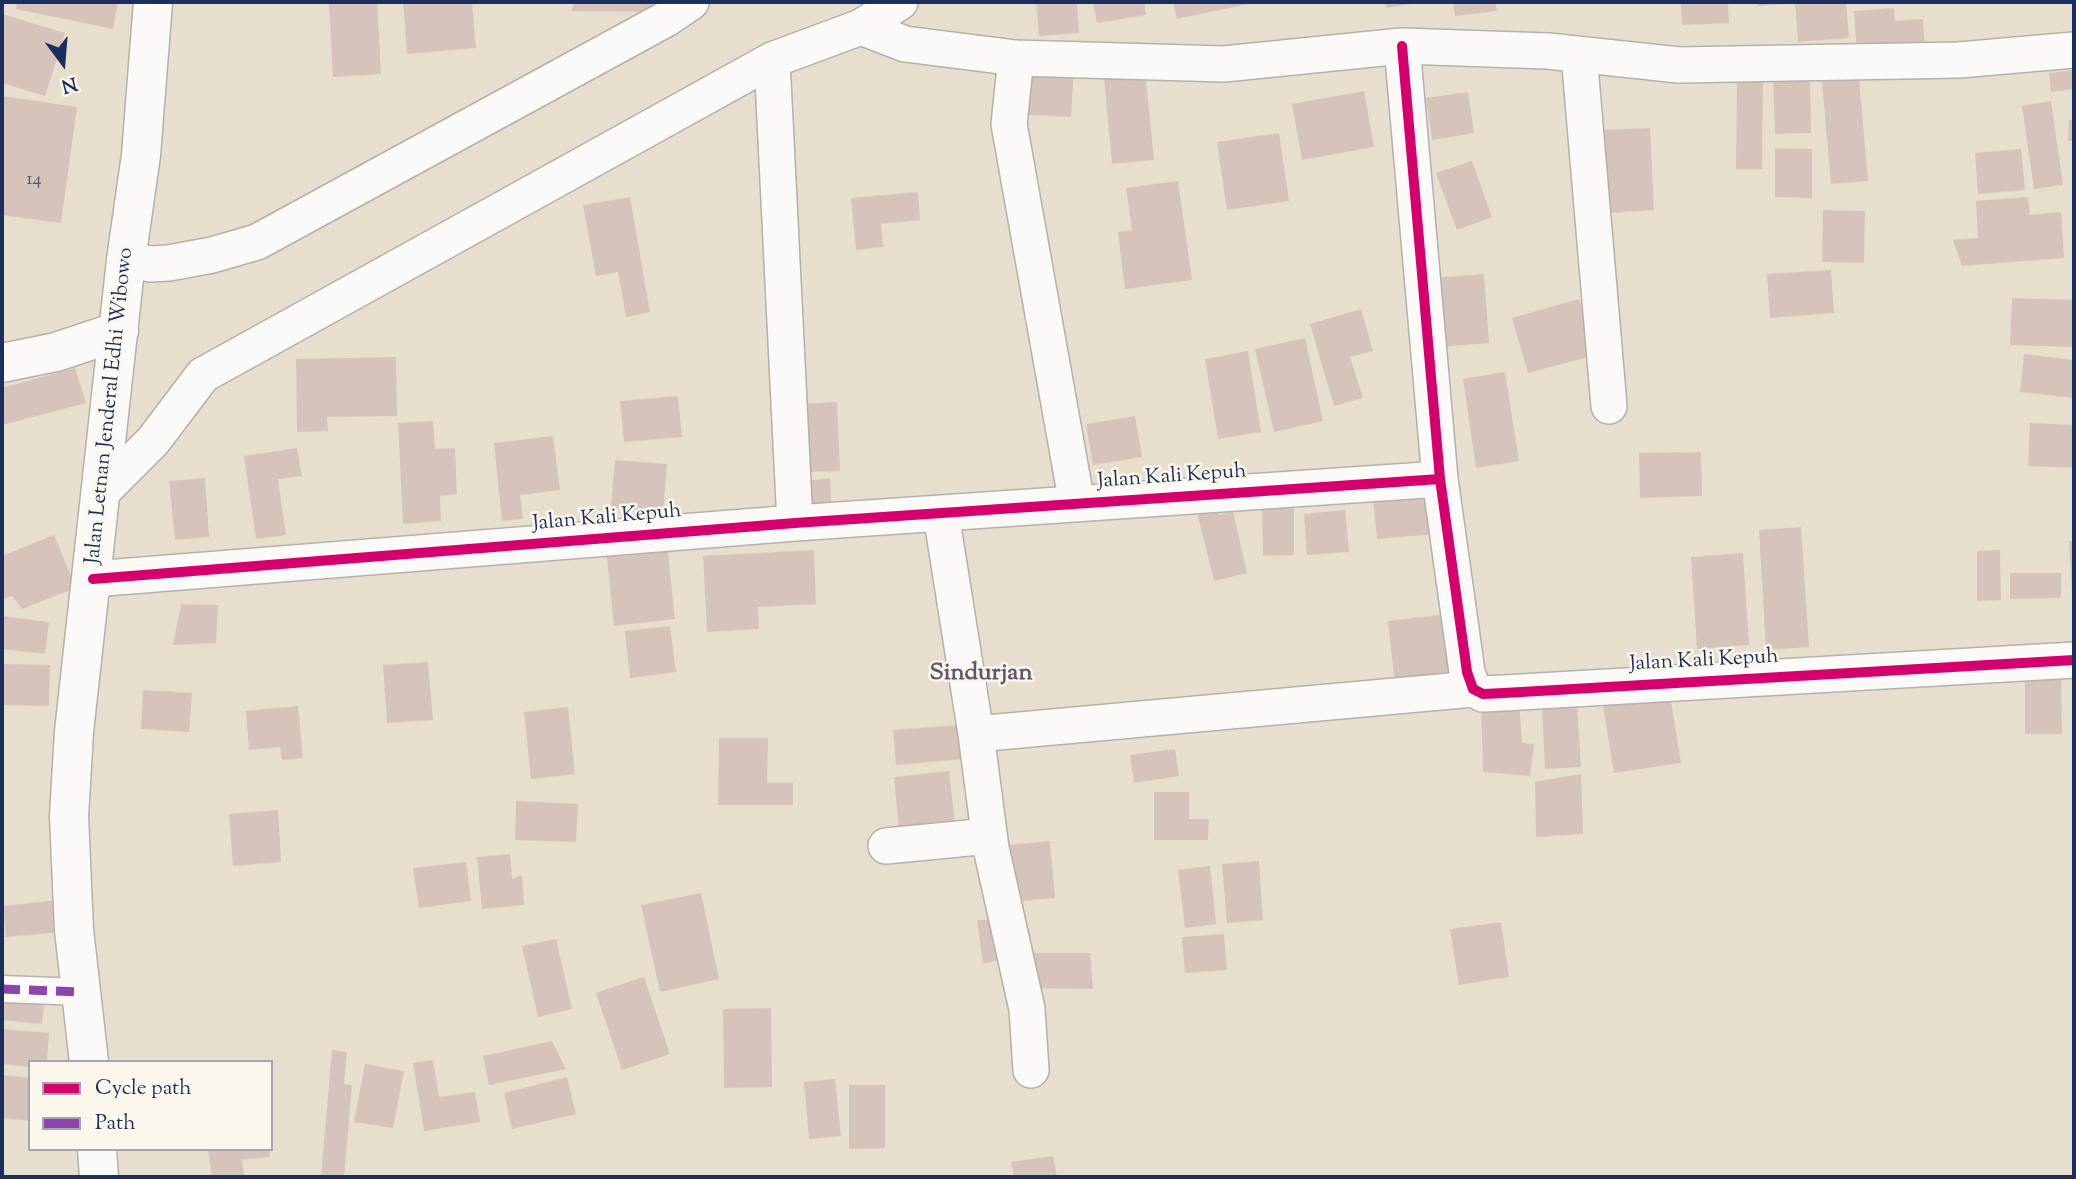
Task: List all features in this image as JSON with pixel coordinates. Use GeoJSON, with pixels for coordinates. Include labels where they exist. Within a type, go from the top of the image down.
{"type":"FeatureCollection","features":[{"type":"Feature","properties":{"kind":"street","name":"Jalan Letnan Jenderal Edhi Wibowo"},"geometry":{"type":"LineString","coordinates":[[89,1060],[74,930],[69,816],[77,693],[93,579],[99,495],[126,260],[141,155],[153,2]]}},
{"type":"Feature","properties":{"kind":"street"},"geometry":{"type":"LineString","coordinates":[[126,260],[151,264],[169,263],[212,255],[257,242],[666,19],[691,2]]}},
{"type":"Feature","properties":{"kind":"street"},"geometry":{"type":"LineString","coordinates":[[99,495],[153,441],[203,375],[772,60],[861,27],[900,2]]}},
{"type":"Feature","properties":{"kind":"street"},"geometry":{"type":"LineString","coordinates":[[861,27],[905,44],[1016,58],[1224,64],[1402,46],[1548,51],[1679,65],[1959,60],[2074,50]]}},
{"type":"Feature","properties":{"kind":"street"},"geometry":{"type":"LineString","coordinates":[[1402,46],[1440,479],[1467,672],[1473,689]]}},
{"type":"Feature","properties":{"kind":"street"},"geometry":{"type":"LineString","coordinates":[[1579,54],[1609,406]]}},
{"type":"Feature","properties":{"kind":"street"},"geometry":{"type":"LineString","coordinates":[[1016,58],[1009,124],[1077,504]]}},
{"type":"Feature","properties":{"kind":"street"},"geometry":{"type":"LineString","coordinates":[[772,60],[795,523]]}},
{"type":"Feature","properties":{"kind":"street"},"geometry":{"type":"LineString","coordinates":[[2,363],[56,352],[119,331]]}},
{"type":"Feature","properties":{"kind":"street","name":"Jalan Kali Kepuh"},"geometry":{"type":"LineString","coordinates":[[93,579],[795,523],[1440,479]]}},
{"type":"Feature","properties":{"kind":"street"},"geometry":{"type":"LineString","coordinates":[[941,514],[976,734],[989,836],[1027,1009],[1031,1070]]}},
{"type":"Feature","properties":{"kind":"street","name":"Jalan Kali Kepuh"},"geometry":{"type":"LineString","coordinates":[[976,734],[1473,689],[1483,694],[1494,694],[2074,660]]}},
{"type":"Feature","properties":{"kind":"street"},"geometry":{"type":"LineString","coordinates":[[886,846],[989,836]]}},
{"type":"Feature","properties":{"kind":"street"},"geometry":{"type":"LineString","coordinates":[[2,989],[82,992]]}},
{"type":"Feature","properties":{"kind":"street"},"geometry":{"type":"LineString","coordinates":[[97,1151],[99,1177]]}},
{"type":"Feature","properties":{"kind":"building"},"geometry":{"type":"Polygon","coordinates":[[[17,2],[118,2],[113,29],[16,9],[17,2]]]}},
{"type":"Feature","properties":{"kind":"building"},"geometry":{"type":"Polygon","coordinates":[[[377,2],[381,74],[333,77],[329,4],[377,2]]]}},
{"type":"Feature","properties":{"kind":"building"},"geometry":{"type":"Polygon","coordinates":[[[403,2],[472,2],[476,48],[407,54],[403,2]]]}},
{"type":"Feature","properties":{"kind":"building"},"geometry":{"type":"Polygon","coordinates":[[[575,2],[666,2],[666,12],[571,11],[575,2]]]}},
{"type":"Feature","properties":{"kind":"building"},"geometry":{"type":"Polygon","coordinates":[[[1036,2],[1077,2],[1079,33],[1039,36],[1036,2]]]}},
{"type":"Feature","properties":{"kind":"building"},"geometry":{"type":"Polygon","coordinates":[[[1093,2],[1144,2],[1146,15],[1097,23],[1093,2]]]}},
{"type":"Feature","properties":{"kind":"building"},"geometry":{"type":"Polygon","coordinates":[[[1173,2],[1253,2],[1253,3],[1177,19],[1173,2]]]}},
{"type":"Feature","properties":{"kind":"building"},"geometry":{"type":"Polygon","coordinates":[[[1385,2],[1418,2],[1418,3],[1386,8],[1385,2]]]}},
{"type":"Feature","properties":{"kind":"building"},"geometry":{"type":"Polygon","coordinates":[[[1453,2],[1495,2],[1497,11],[1455,16],[1453,2]]]}},
{"type":"Feature","properties":{"kind":"building"},"geometry":{"type":"Polygon","coordinates":[[[1681,2],[1728,2],[1729,23],[1682,25],[1681,2]]]}},
{"type":"Feature","properties":{"kind":"building"},"geometry":{"type":"Polygon","coordinates":[[[1757,2],[1784,2],[1784,4],[1757,6],[1757,2]]]}},
{"type":"Feature","properties":{"kind":"building"},"geometry":{"type":"Polygon","coordinates":[[[1795,2],[1846,2],[1849,38],[1798,42],[1795,2]]]}},
{"type":"Feature","properties":{"kind":"building"},"geometry":{"type":"Polygon","coordinates":[[[1894,8],[1895,21],[1923,19],[1925,49],[1857,54],[1854,11],[1894,8]]]}},
{"type":"Feature","properties":{"kind":"building"},"geometry":{"type":"Polygon","coordinates":[[[2,14],[65,33],[45,96],[2,83],[2,14]]]}},
{"type":"Feature","properties":{"kind":"building"},"geometry":{"type":"Polygon","coordinates":[[[1031,66],[1074,68],[1071,117],[1028,115],[1031,66]]]}},
{"type":"Feature","properties":{"kind":"building"},"geometry":{"type":"Polygon","coordinates":[[[2074,70],[2074,89],[2051,92],[2049,73],[2074,70]]]}},
{"type":"Feature","properties":{"kind":"building"},"geometry":{"type":"Polygon","coordinates":[[[1145,72],[1154,160],[1112,164],[1104,77],[1145,72]]]}},
{"type":"Feature","properties":{"kind":"building"},"geometry":{"type":"Polygon","coordinates":[[[1810,74],[1811,133],[1775,134],[1773,75],[1810,74]]]}},
{"type":"Feature","properties":{"kind":"building"},"geometry":{"type":"Polygon","coordinates":[[[1737,78],[1763,78],[1762,169],[1736,169],[1737,78]]]}},
{"type":"Feature","properties":{"kind":"building"},"geometry":{"type":"Polygon","coordinates":[[[1859,78],[1868,181],[1831,184],[1822,82],[1859,78]]]}},
{"type":"Feature","properties":{"kind":"building"},"geometry":{"type":"Polygon","coordinates":[[[1364,91],[1374,147],[1302,160],[1292,104],[1364,91]]]}},
{"type":"Feature","properties":{"kind":"building"},"geometry":{"type":"Polygon","coordinates":[[[1468,92],[1474,133],[1432,140],[1426,98],[1468,92]]]}},
{"type":"Feature","properties":{"kind":"building"},"geometry":{"type":"Polygon","coordinates":[[[2,96],[77,107],[61,223],[2,215],[2,96]]]}},
{"type":"Feature","properties":{"kind":"building"},"geometry":{"type":"Polygon","coordinates":[[[2051,101],[2063,185],[2034,189],[2022,106],[2051,101]]]}},
{"type":"Feature","properties":{"kind":"building"},"geometry":{"type":"Polygon","coordinates":[[[2069,120],[2074,120],[2074,141],[2068,141],[2069,120]]]}},
{"type":"Feature","properties":{"kind":"building"},"geometry":{"type":"Polygon","coordinates":[[[1650,128],[1654,210],[1608,213],[1604,130],[1650,128]]]}},
{"type":"Feature","properties":{"kind":"building"},"geometry":{"type":"Polygon","coordinates":[[[1279,133],[1289,201],[1227,210],[1217,142],[1279,133]]]}},
{"type":"Feature","properties":{"kind":"building"},"geometry":{"type":"Polygon","coordinates":[[[1775,148],[1812,149],[1812,198],[1775,197],[1775,148]]]}},
{"type":"Feature","properties":{"kind":"building"},"geometry":{"type":"Polygon","coordinates":[[[2021,149],[2025,190],[1978,194],[1975,153],[2021,149]]]}},
{"type":"Feature","properties":{"kind":"building"},"geometry":{"type":"Polygon","coordinates":[[[1472,161],[1492,217],[1457,230],[1436,173],[1472,161]]]}},
{"type":"Feature","properties":{"kind":"building"},"geometry":{"type":"Polygon","coordinates":[[[1178,181],[1192,280],[1125,289],[1118,232],[1132,230],[1126,188],[1178,181]]]}},
{"type":"Feature","properties":{"kind":"building"},"geometry":{"type":"Polygon","coordinates":[[[918,192],[920,220],[881,224],[883,247],[856,250],[851,198],[918,192]]]}},
{"type":"Feature","properties":{"kind":"building"},"geometry":{"type":"Polygon","coordinates":[[[630,197],[650,312],[626,317],[618,272],[596,276],[583,205],[630,197]]]}},
{"type":"Feature","properties":{"kind":"building"},"geometry":{"type":"Polygon","coordinates":[[[2028,197],[2030,215],[2061,212],[2064,258],[1962,266],[1953,240],[1978,238],[1976,201],[2028,197]]]}},
{"type":"Feature","properties":{"kind":"building"},"geometry":{"type":"Polygon","coordinates":[[[1823,210],[1865,211],[1864,263],[1822,262],[1823,210]]]}},
{"type":"Feature","properties":{"kind":"building"},"geometry":{"type":"Polygon","coordinates":[[[1831,270],[1834,313],[1770,318],[1767,274],[1831,270]]]}},
{"type":"Feature","properties":{"kind":"building"},"geometry":{"type":"Polygon","coordinates":[[[1484,274],[1489,343],[1440,347],[1434,278],[1484,274]]]}},
{"type":"Feature","properties":{"kind":"building"},"geometry":{"type":"Polygon","coordinates":[[[2012,298],[2074,300],[2074,347],[2010,345],[2012,298]]]}},
{"type":"Feature","properties":{"kind":"building"},"geometry":{"type":"Polygon","coordinates":[[[1579,299],[1595,355],[1528,373],[1512,318],[1579,299]]]}},
{"type":"Feature","properties":{"kind":"building"},"geometry":{"type":"Polygon","coordinates":[[[1361,309],[1373,351],[1350,357],[1363,398],[1334,406],[1310,324],[1361,309]]]}},
{"type":"Feature","properties":{"kind":"building"},"geometry":{"type":"Polygon","coordinates":[[[1305,338],[1323,421],[1274,432],[1255,349],[1305,338]]]}},
{"type":"Feature","properties":{"kind":"building"},"geometry":{"type":"Polygon","coordinates":[[[1248,351],[1261,432],[1218,439],[1205,359],[1248,351]]]}},
{"type":"Feature","properties":{"kind":"building"},"geometry":{"type":"Polygon","coordinates":[[[2024,354],[2074,360],[2074,398],[2020,392],[2024,354]]]}},
{"type":"Feature","properties":{"kind":"building"},"geometry":{"type":"Polygon","coordinates":[[[396,357],[397,416],[327,417],[328,431],[297,432],[296,359],[396,357]]]}},
{"type":"Feature","properties":{"kind":"building"},"geometry":{"type":"Polygon","coordinates":[[[75,368],[86,403],[2,425],[2,388],[75,368]]]}},
{"type":"Feature","properties":{"kind":"building"},"geometry":{"type":"Polygon","coordinates":[[[1505,372],[1519,461],[1476,468],[1463,379],[1505,372]]]}},
{"type":"Feature","properties":{"kind":"building"},"geometry":{"type":"Polygon","coordinates":[[[678,396],[682,437],[624,442],[620,401],[678,396]]]}},
{"type":"Feature","properties":{"kind":"building"},"geometry":{"type":"Polygon","coordinates":[[[837,402],[840,471],[806,472],[803,404],[837,402]]]}},
{"type":"Feature","properties":{"kind":"building"},"geometry":{"type":"Polygon","coordinates":[[[1135,416],[1142,457],[1093,465],[1086,424],[1135,416]]]}},
{"type":"Feature","properties":{"kind":"building"},"geometry":{"type":"Polygon","coordinates":[[[433,421],[435,449],[455,448],[457,494],[440,496],[441,521],[403,524],[398,423],[433,421]]]}},
{"type":"Feature","properties":{"kind":"building"},"geometry":{"type":"Polygon","coordinates":[[[2030,423],[2074,425],[2074,468],[2028,466],[2030,423]]]}},
{"type":"Feature","properties":{"kind":"building"},"geometry":{"type":"Polygon","coordinates":[[[553,436],[560,490],[520,495],[523,519],[502,521],[494,443],[553,436]]]}},
{"type":"Feature","properties":{"kind":"building"},"geometry":{"type":"Polygon","coordinates":[[[297,448],[302,476],[278,479],[286,535],[256,539],[244,456],[297,448]]]}},
{"type":"Feature","properties":{"kind":"building"},"geometry":{"type":"Polygon","coordinates":[[[1701,452],[1702,496],[1640,498],[1639,453],[1701,452]]]}},
{"type":"Feature","properties":{"kind":"building"},"geometry":{"type":"Polygon","coordinates":[[[615,460],[667,464],[663,512],[611,508],[615,460]]]}},
{"type":"Feature","properties":{"kind":"building"},"geometry":{"type":"Polygon","coordinates":[[[205,478],[209,537],[175,540],[169,481],[205,478]]]}},
{"type":"Feature","properties":{"kind":"building"},"geometry":{"type":"Polygon","coordinates":[[[830,478],[831,503],[801,511],[798,482],[830,478]]]}},
{"type":"Feature","properties":{"kind":"building"},"geometry":{"type":"Polygon","coordinates":[[[1430,494],[1435,534],[1377,539],[1373,499],[1430,494]]]}},
{"type":"Feature","properties":{"kind":"building"},"geometry":{"type":"Polygon","coordinates":[[[1215,500],[1219,515],[1233,512],[1247,573],[1214,581],[1195,505],[1215,500]]]}},
{"type":"Feature","properties":{"kind":"building"},"geometry":{"type":"Polygon","coordinates":[[[1294,505],[1294,555],[1263,556],[1262,506],[1294,505]]]}},
{"type":"Feature","properties":{"kind":"building"},"geometry":{"type":"Polygon","coordinates":[[[1345,510],[1349,552],[1307,555],[1304,514],[1345,510]]]}},
{"type":"Feature","properties":{"kind":"building"},"geometry":{"type":"Polygon","coordinates":[[[1801,527],[1809,647],[1766,650],[1759,530],[1801,527]]]}},
{"type":"Feature","properties":{"kind":"building"},"geometry":{"type":"Polygon","coordinates":[[[54,535],[76,588],[22,609],[12,596],[2,599],[2,556],[54,535]]]}},
{"type":"Feature","properties":{"kind":"building"},"geometry":{"type":"Polygon","coordinates":[[[2069,541],[2074,541],[2074,593],[2072,593],[2069,541]]]}},
{"type":"Feature","properties":{"kind":"building"},"geometry":{"type":"Polygon","coordinates":[[[667,543],[675,619],[614,626],[606,549],[667,543]]]}},
{"type":"Feature","properties":{"kind":"building"},"geometry":{"type":"Polygon","coordinates":[[[814,550],[816,604],[758,607],[759,629],[707,632],[703,556],[814,550]]]}},
{"type":"Feature","properties":{"kind":"building"},"geometry":{"type":"Polygon","coordinates":[[[2000,550],[2001,600],[1977,601],[1977,551],[2000,550]]]}},
{"type":"Feature","properties":{"kind":"building"},"geometry":{"type":"Polygon","coordinates":[[[1743,553],[1749,645],[1697,649],[1691,557],[1743,553]]]}},
{"type":"Feature","properties":{"kind":"building"},"geometry":{"type":"Polygon","coordinates":[[[2010,573],[2061,573],[2061,598],[2010,599],[2010,573]]]}},
{"type":"Feature","properties":{"kind":"building"},"geometry":{"type":"Polygon","coordinates":[[[181,604],[218,605],[216,643],[173,645],[181,604]]]}},
{"type":"Feature","properties":{"kind":"building"},"geometry":{"type":"Polygon","coordinates":[[[1447,614],[1455,679],[1395,686],[1388,621],[1447,614]]]}},
{"type":"Feature","properties":{"kind":"building"},"geometry":{"type":"Polygon","coordinates":[[[2,616],[49,622],[45,654],[2,649],[2,616]]]}},
{"type":"Feature","properties":{"kind":"building"},"geometry":{"type":"Polygon","coordinates":[[[670,626],[676,672],[630,678],[625,631],[670,626]]]}},
{"type":"Feature","properties":{"kind":"building"},"geometry":{"type":"Polygon","coordinates":[[[428,662],[433,720],[387,723],[383,665],[428,662]]]}},
{"type":"Feature","properties":{"kind":"building"},"geometry":{"type":"Polygon","coordinates":[[[2,664],[50,665],[49,706],[2,705],[2,664]]]}},
{"type":"Feature","properties":{"kind":"building"},"geometry":{"type":"Polygon","coordinates":[[[2061,677],[2062,734],[2025,734],[2025,678],[2061,677]]]}},
{"type":"Feature","properties":{"kind":"building"},"geometry":{"type":"Polygon","coordinates":[[[143,690],[192,693],[189,732],[141,729],[143,690]]]}},
{"type":"Feature","properties":{"kind":"building"},"geometry":{"type":"Polygon","coordinates":[[[1670,695],[1681,763],[1614,773],[1603,706],[1670,695]]]}},
{"type":"Feature","properties":{"kind":"building"},"geometry":{"type":"Polygon","coordinates":[[[1481,700],[1519,700],[1522,743],[1534,744],[1530,776],[1483,772],[1481,700]]]}},
{"type":"Feature","properties":{"kind":"building"},"geometry":{"type":"Polygon","coordinates":[[[1577,705],[1581,767],[1545,769],[1542,707],[1577,705]]]}},
{"type":"Feature","properties":{"kind":"building"},"geometry":{"type":"Polygon","coordinates":[[[298,706],[303,758],[282,760],[280,747],[249,750],[246,711],[298,706]]]}},
{"type":"Feature","properties":{"kind":"building"},"geometry":{"type":"Polygon","coordinates":[[[568,707],[575,774],[531,779],[524,712],[568,707]]]}},
{"type":"Feature","properties":{"kind":"building"},"geometry":{"type":"Polygon","coordinates":[[[959,725],[962,759],[896,765],[893,730],[959,725]]]}},
{"type":"Feature","properties":{"kind":"building"},"geometry":{"type":"Polygon","coordinates":[[[719,738],[768,738],[767,783],[793,783],[793,805],[718,805],[719,738]]]}},
{"type":"Feature","properties":{"kind":"building"},"geometry":{"type":"Polygon","coordinates":[[[1175,749],[1179,776],[1134,783],[1130,755],[1175,749]]]}},
{"type":"Feature","properties":{"kind":"building"},"geometry":{"type":"Polygon","coordinates":[[[949,771],[955,823],[899,830],[894,777],[949,771]]]}},
{"type":"Feature","properties":{"kind":"building"},"geometry":{"type":"Polygon","coordinates":[[[1581,774],[1583,834],[1536,837],[1535,782],[1581,774]]]}},
{"type":"Feature","properties":{"kind":"building"},"geometry":{"type":"Polygon","coordinates":[[[1154,792],[1189,792],[1189,819],[1209,819],[1208,840],[1154,840],[1154,792]]]}},
{"type":"Feature","properties":{"kind":"building"},"geometry":{"type":"Polygon","coordinates":[[[516,801],[578,804],[576,842],[515,840],[516,801]]]}},
{"type":"Feature","properties":{"kind":"building"},"geometry":{"type":"Polygon","coordinates":[[[278,810],[281,862],[233,866],[229,814],[278,810]]]}},
{"type":"Feature","properties":{"kind":"building"},"geometry":{"type":"Polygon","coordinates":[[[1050,841],[1055,898],[1012,902],[1008,845],[1050,841]]]}},
{"type":"Feature","properties":{"kind":"building"},"geometry":{"type":"Polygon","coordinates":[[[510,854],[512,879],[522,875],[524,905],[482,909],[477,857],[510,854]]]}},
{"type":"Feature","properties":{"kind":"building"},"geometry":{"type":"Polygon","coordinates":[[[1259,861],[1263,920],[1227,923],[1222,864],[1259,861]]]}},
{"type":"Feature","properties":{"kind":"building"},"geometry":{"type":"Polygon","coordinates":[[[466,862],[471,901],[419,908],[413,868],[466,862]]]}},
{"type":"Feature","properties":{"kind":"building"},"geometry":{"type":"Polygon","coordinates":[[[1210,866],[1216,924],[1185,928],[1178,870],[1210,866]]]}},
{"type":"Feature","properties":{"kind":"building"},"geometry":{"type":"Polygon","coordinates":[[[701,893],[719,979],[660,992],[641,905],[701,893]]]}},
{"type":"Feature","properties":{"kind":"building"},"geometry":{"type":"Polygon","coordinates":[[[58,900],[62,932],[6,937],[3,906],[58,900]]]}},
{"type":"Feature","properties":{"kind":"building"},"geometry":{"type":"Polygon","coordinates":[[[977,920],[996,920],[1003,959],[983,964],[977,920]]]}},
{"type":"Feature","properties":{"kind":"building"},"geometry":{"type":"Polygon","coordinates":[[[1501,922],[1509,977],[1459,985],[1450,929],[1501,922]]]}},
{"type":"Feature","properties":{"kind":"building"},"geometry":{"type":"Polygon","coordinates":[[[1224,934],[1227,970],[1185,973],[1182,937],[1224,934]]]}},
{"type":"Feature","properties":{"kind":"building"},"geometry":{"type":"Polygon","coordinates":[[[556,939],[572,1009],[538,1017],[522,946],[556,939]]]}},
{"type":"Feature","properties":{"kind":"building"},"geometry":{"type":"Polygon","coordinates":[[[1031,953],[1090,953],[1093,989],[1034,988],[1031,953]]]}},
{"type":"Feature","properties":{"kind":"building"},"geometry":{"type":"Polygon","coordinates":[[[644,977],[670,1054],[622,1070],[596,993],[644,977]]]}},
{"type":"Feature","properties":{"kind":"building"},"geometry":{"type":"Polygon","coordinates":[[[2,996],[44,1000],[42,1024],[2,1020],[2,996]]]}},
{"type":"Feature","properties":{"kind":"building"},"geometry":{"type":"Polygon","coordinates":[[[771,1008],[772,1087],[724,1088],[723,1009],[771,1008]]]}},
{"type":"Feature","properties":{"kind":"building"},"geometry":{"type":"Polygon","coordinates":[[[2,1029],[49,1033],[47,1060],[28,1060],[28,1067],[2,1064],[2,1029]]]}},
{"type":"Feature","properties":{"kind":"building"},"geometry":{"type":"Polygon","coordinates":[[[552,1041],[566,1069],[489,1085],[483,1056],[552,1041]]]}},
{"type":"Feature","properties":{"kind":"building"},"geometry":{"type":"Polygon","coordinates":[[[332,1050],[347,1052],[344,1084],[352,1085],[344,1177],[321,1177],[332,1050]]]}},
{"type":"Feature","properties":{"kind":"building"},"geometry":{"type":"Polygon","coordinates":[[[433,1060],[439,1097],[475,1092],[480,1122],[424,1131],[413,1063],[433,1060]]]}},
{"type":"Feature","properties":{"kind":"building"},"geometry":{"type":"Polygon","coordinates":[[[365,1064],[404,1071],[393,1128],[354,1122],[365,1064]]]}},
{"type":"Feature","properties":{"kind":"building"},"geometry":{"type":"Polygon","coordinates":[[[2,1075],[28,1078],[28,1121],[2,1118],[2,1075]]]}},
{"type":"Feature","properties":{"kind":"building"},"geometry":{"type":"Polygon","coordinates":[[[567,1077],[576,1114],[512,1129],[504,1093],[567,1077]]]}},
{"type":"Feature","properties":{"kind":"building"},"geometry":{"type":"Polygon","coordinates":[[[835,1079],[841,1136],[809,1139],[804,1082],[835,1079]]]}},
{"type":"Feature","properties":{"kind":"building"},"geometry":{"type":"Polygon","coordinates":[[[849,1085],[885,1085],[885,1148],[849,1149],[849,1085]]]}},
{"type":"Feature","properties":{"kind":"building"},"geometry":{"type":"Polygon","coordinates":[[[208,1151],[269,1151],[270,1157],[242,1160],[244,1177],[212,1177],[208,1151]]]}},
{"type":"Feature","properties":{"kind":"building"},"geometry":{"type":"Polygon","coordinates":[[[1053,1156],[1057,1177],[1014,1177],[1011,1162],[1053,1156]]]}},
{"type":"Feature","properties":{"kind":"marked path"},"geometry":{"type":"LineString","coordinates":[[2,989],[82,992]]}},
{"type":"Feature","properties":{"kind":"cycle path"},"geometry":{"type":"LineString","coordinates":[[1402,46],[1440,479],[1467,672],[1473,689],[1483,694],[1504,693],[2074,660]]}},
{"type":"Feature","properties":{"kind":"cycle path"},"geometry":{"type":"LineString","coordinates":[[93,579],[795,523],[1440,479]]}},
{"type":"Feature","properties":{"kind":"district","name":"Sindurjan"},"geometry":{"type":"Point","coordinates":[981,675]}}]}
